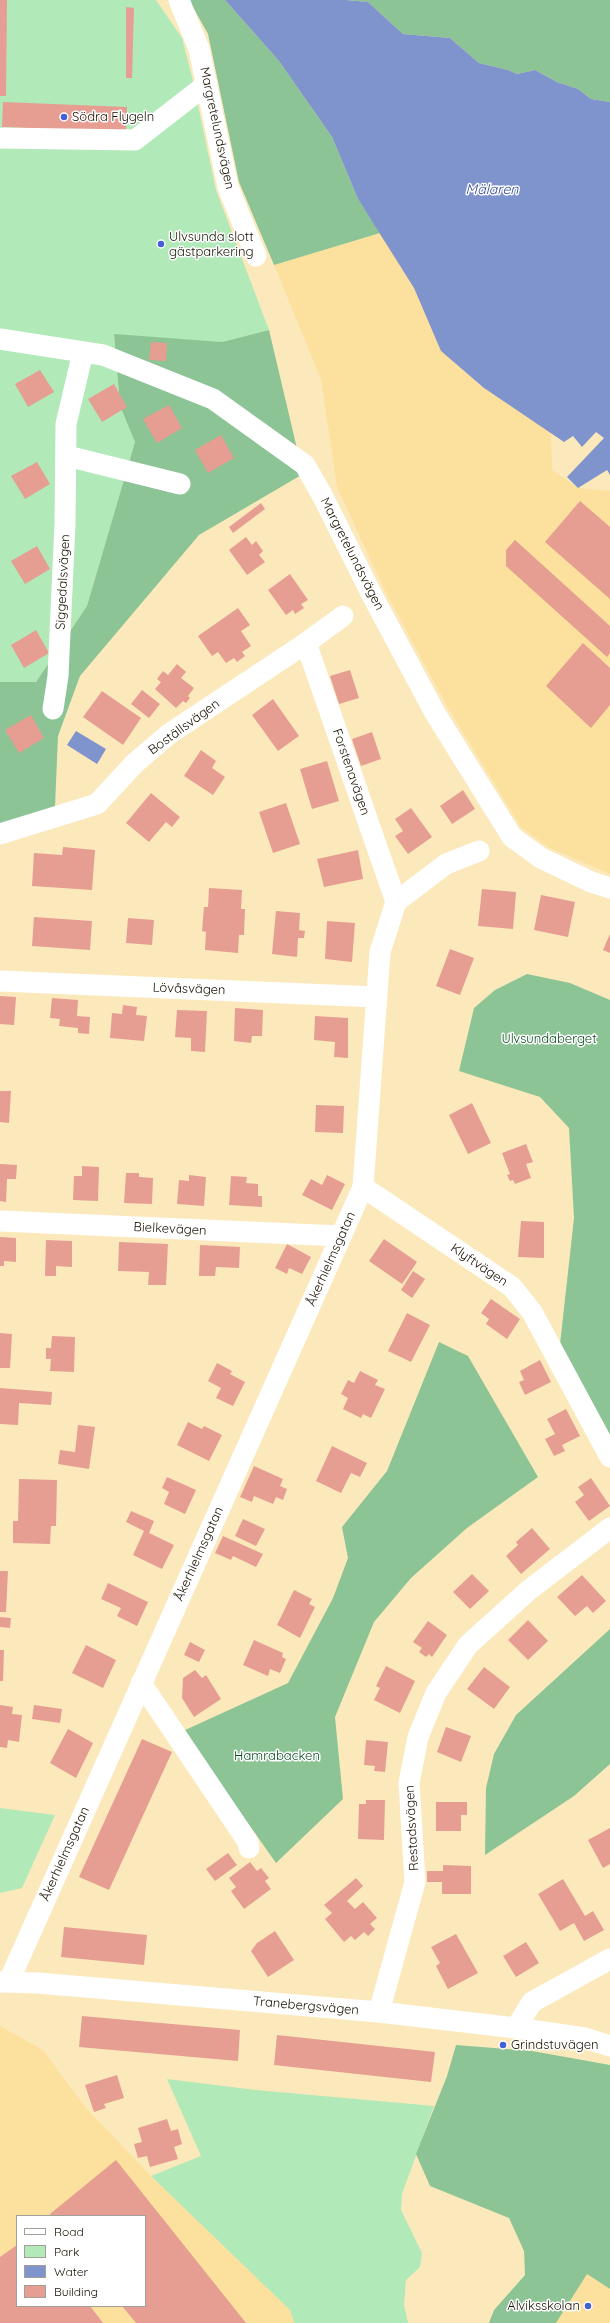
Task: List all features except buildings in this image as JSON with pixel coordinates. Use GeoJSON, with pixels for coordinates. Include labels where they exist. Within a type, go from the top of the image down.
{"type":"FeatureCollection","features":[{"type":"Feature","properties":{"kind":"street","name":"Margretelundsvägen"},"geometry":{"type":"LineString","coordinates":[[179,0],[200,49],[228,187],[256,256]]}},
{"type":"Feature","properties":{"kind":"street"},"geometry":{"type":"LineString","coordinates":[[0,138],[135,140],[207,84]]}},
{"type":"Feature","properties":{"kind":"street","name":"Margretelundsvägen"},"geometry":{"type":"LineString","coordinates":[[0,339],[103,355],[213,399],[305,466],[322,495],[373,597],[435,712],[512,836],[541,858],[591,882],[610,888]]}},
{"type":"Feature","properties":{"kind":"street","name":"Siggedalsvägen"},"geometry":{"type":"LineString","coordinates":[[52,709],[58,676],[67,456],[66,424],[83,352]]}},
{"type":"Feature","properties":{"kind":"street"},"geometry":{"type":"LineString","coordinates":[[67,456],[180,484]]}},
{"type":"Feature","properties":{"kind":"street","name":"Boställsvägen"},"geometry":{"type":"LineString","coordinates":[[0,834],[96,804],[135,763],[169,734],[306,643],[343,616]]}},
{"type":"Feature","properties":{"kind":"street","name":"Forstenavägen"},"geometry":{"type":"LineString","coordinates":[[306,643],[396,902]]}},
{"type":"Feature","properties":{"kind":"street"},"geometry":{"type":"LineString","coordinates":[[396,902],[446,864],[479,851]]}},
{"type":"Feature","properties":{"kind":"street","name":"Åkerhielmsgatan"},"geometry":{"type":"LineString","coordinates":[[4,1982],[141,1684],[363,1188],[380,952],[396,902]]}},
{"type":"Feature","properties":{"kind":"street","name":"Lövåsvägen"},"geometry":{"type":"LineString","coordinates":[[0,981],[377,997]]}},
{"type":"Feature","properties":{"kind":"street","name":"Klyftvägen"},"geometry":{"type":"LineString","coordinates":[[363,1188],[512,1287],[532,1312],[610,1457]]}},
{"type":"Feature","properties":{"kind":"street","name":"Bielkevägen"},"geometry":{"type":"LineString","coordinates":[[0,1221],[341,1236]]}},
{"type":"Feature","properties":{"kind":"street","name":"Restadsvägen"},"geometry":{"type":"LineString","coordinates":[[379,2012],[415,1882],[409,1783],[418,1737],[436,1693],[468,1645],[529,1590],[610,1528]]}},
{"type":"Feature","properties":{"kind":"street"},"geometry":{"type":"LineString","coordinates":[[141,1684],[248,1842],[249,1848]]}},
{"type":"Feature","properties":{"kind":"street"},"geometry":{"type":"LineString","coordinates":[[516,2028],[532,2002],[610,1959]]}},
{"type":"Feature","properties":{"kind":"street","name":"Tranebergsvägen"},"geometry":{"type":"LineString","coordinates":[[4,1982],[379,2012],[516,2028],[585,2038],[610,2046]]}},
{"type":"Feature","properties":{"kind":"shaded area"},"geometry":{"type":"Polygon","coordinates":[[[380,233],[414,288],[441,351],[484,388],[551,433],[552,470],[578,488],[610,491],[610,874],[548,847],[521,827],[447,706],[385,591],[337,487],[321,379],[274,265],[380,233]]]}},
{"type":"Feature","properties":{"kind":"shaded area"},"geometry":{"type":"Polygon","coordinates":[[[0,2026],[43,2050],[85,2107],[151,2176],[290,2310],[294,2323],[0,2323],[0,2026]]]}},
{"type":"Feature","properties":{"kind":"shaded area","name":"Alviksskolan"},"geometry":{"type":"Polygon","coordinates":[[[587,2274],[610,2289],[610,2323],[556,2323],[587,2274]]]}},
{"type":"Feature","properties":{"kind":"green space"},"geometry":{"type":"Polygon","coordinates":[[[0,0],[156,0],[182,38],[192,77],[216,190],[269,330],[222,342],[114,335],[120,406],[135,442],[87,606],[36,682],[0,682],[0,0]]]}},
{"type":"Feature","properties":{"kind":"green space"},"geometry":{"type":"Polygon","coordinates":[[[189,0],[225,0],[279,61],[332,137],[358,199],[380,233],[274,265],[239,182],[208,34],[189,0]]]}},
{"type":"Feature","properties":{"kind":"green space"},"geometry":{"type":"Polygon","coordinates":[[[346,0],[610,0],[610,102],[591,99],[578,89],[557,82],[535,70],[517,74],[508,70],[479,63],[450,38],[403,34],[368,2],[346,0]]]}},
{"type":"Feature","properties":{"kind":"green space"},"geometry":{"type":"Polygon","coordinates":[[[269,330],[303,474],[199,535],[80,676],[58,736],[55,807],[0,824],[0,682],[36,682],[87,606],[135,442],[120,406],[114,334],[222,342],[269,330]]]}},
{"type":"Feature","properties":{"kind":"green space","name":"Ulvsundaberget"},"geometry":{"type":"Polygon","coordinates":[[[527,974],[570,983],[610,1000],[610,1435],[560,1344],[574,1218],[569,1128],[540,1097],[459,1071],[474,1008],[495,990],[527,974]]]}},
{"type":"Feature","properties":{"kind":"green space","name":"Hamrabacken"},"geometry":{"type":"Polygon","coordinates":[[[439,1342],[468,1356],[538,1477],[467,1528],[411,1578],[374,1622],[335,1717],[343,1799],[276,1863],[183,1731],[288,1683],[333,1598],[348,1558],[342,1527],[387,1471],[439,1342]]]}},
{"type":"Feature","properties":{"kind":"green space"},"geometry":{"type":"Polygon","coordinates":[[[610,1629],[610,1764],[574,1796],[485,1855],[486,1788],[494,1754],[516,1715],[610,1629]]]}},
{"type":"Feature","properties":{"kind":"green space"},"geometry":{"type":"Polygon","coordinates":[[[0,1808],[55,1815],[22,1888],[0,1893],[0,1808]]]}},
{"type":"Feature","properties":{"kind":"green space"},"geometry":{"type":"Polygon","coordinates":[[[456,2045],[532,2051],[610,2065],[610,2289],[587,2274],[556,2323],[489,2323],[494,2310],[525,2275],[524,2251],[509,2218],[430,2186],[416,2154],[447,2076],[456,2045]]]}},
{"type":"Feature","properties":{"kind":"green space"},"geometry":{"type":"Polygon","coordinates":[[[167,2079],[256,2090],[434,2106],[402,2194],[401,2210],[422,2253],[420,2267],[406,2280],[404,2305],[408,2323],[294,2323],[290,2310],[151,2176],[201,2156],[167,2079]]]}},
{"type":"Feature","properties":{"kind":"water","name":"Mälaren"},"geometry":{"type":"Polygon","coordinates":[[[225,0],[346,0],[368,2],[403,34],[450,38],[479,63],[508,70],[517,74],[535,70],[557,82],[578,89],[591,99],[610,102],[610,475],[607,470],[578,488],[567,477],[604,438],[596,432],[582,447],[573,436],[564,442],[484,388],[441,351],[414,288],[358,199],[332,137],[279,61],[225,0]]]}},
{"type":"Feature","properties":{"kind":"water"},"geometry":{"type":"Polygon","coordinates":[[[76,731],[106,749],[97,764],[67,745],[76,731]]]}},
{"type":"Feature","properties":{"kind":"place","name":"Södra Flygeln"},"geometry":{"type":"Point","coordinates":[64,117]}},
{"type":"Feature","properties":{"kind":"place","name":"Ulvsunda slott gästparkering"},"geometry":{"type":"Point","coordinates":[161,244]}},
{"type":"Feature","properties":{"kind":"place","name":"Grindstuvägen"},"geometry":{"type":"Point","coordinates":[503,2045]}},
{"type":"Feature","properties":{"kind":"place","name":"Alviksskolan"},"geometry":{"type":"Point","coordinates":[588,2306]}}]}
